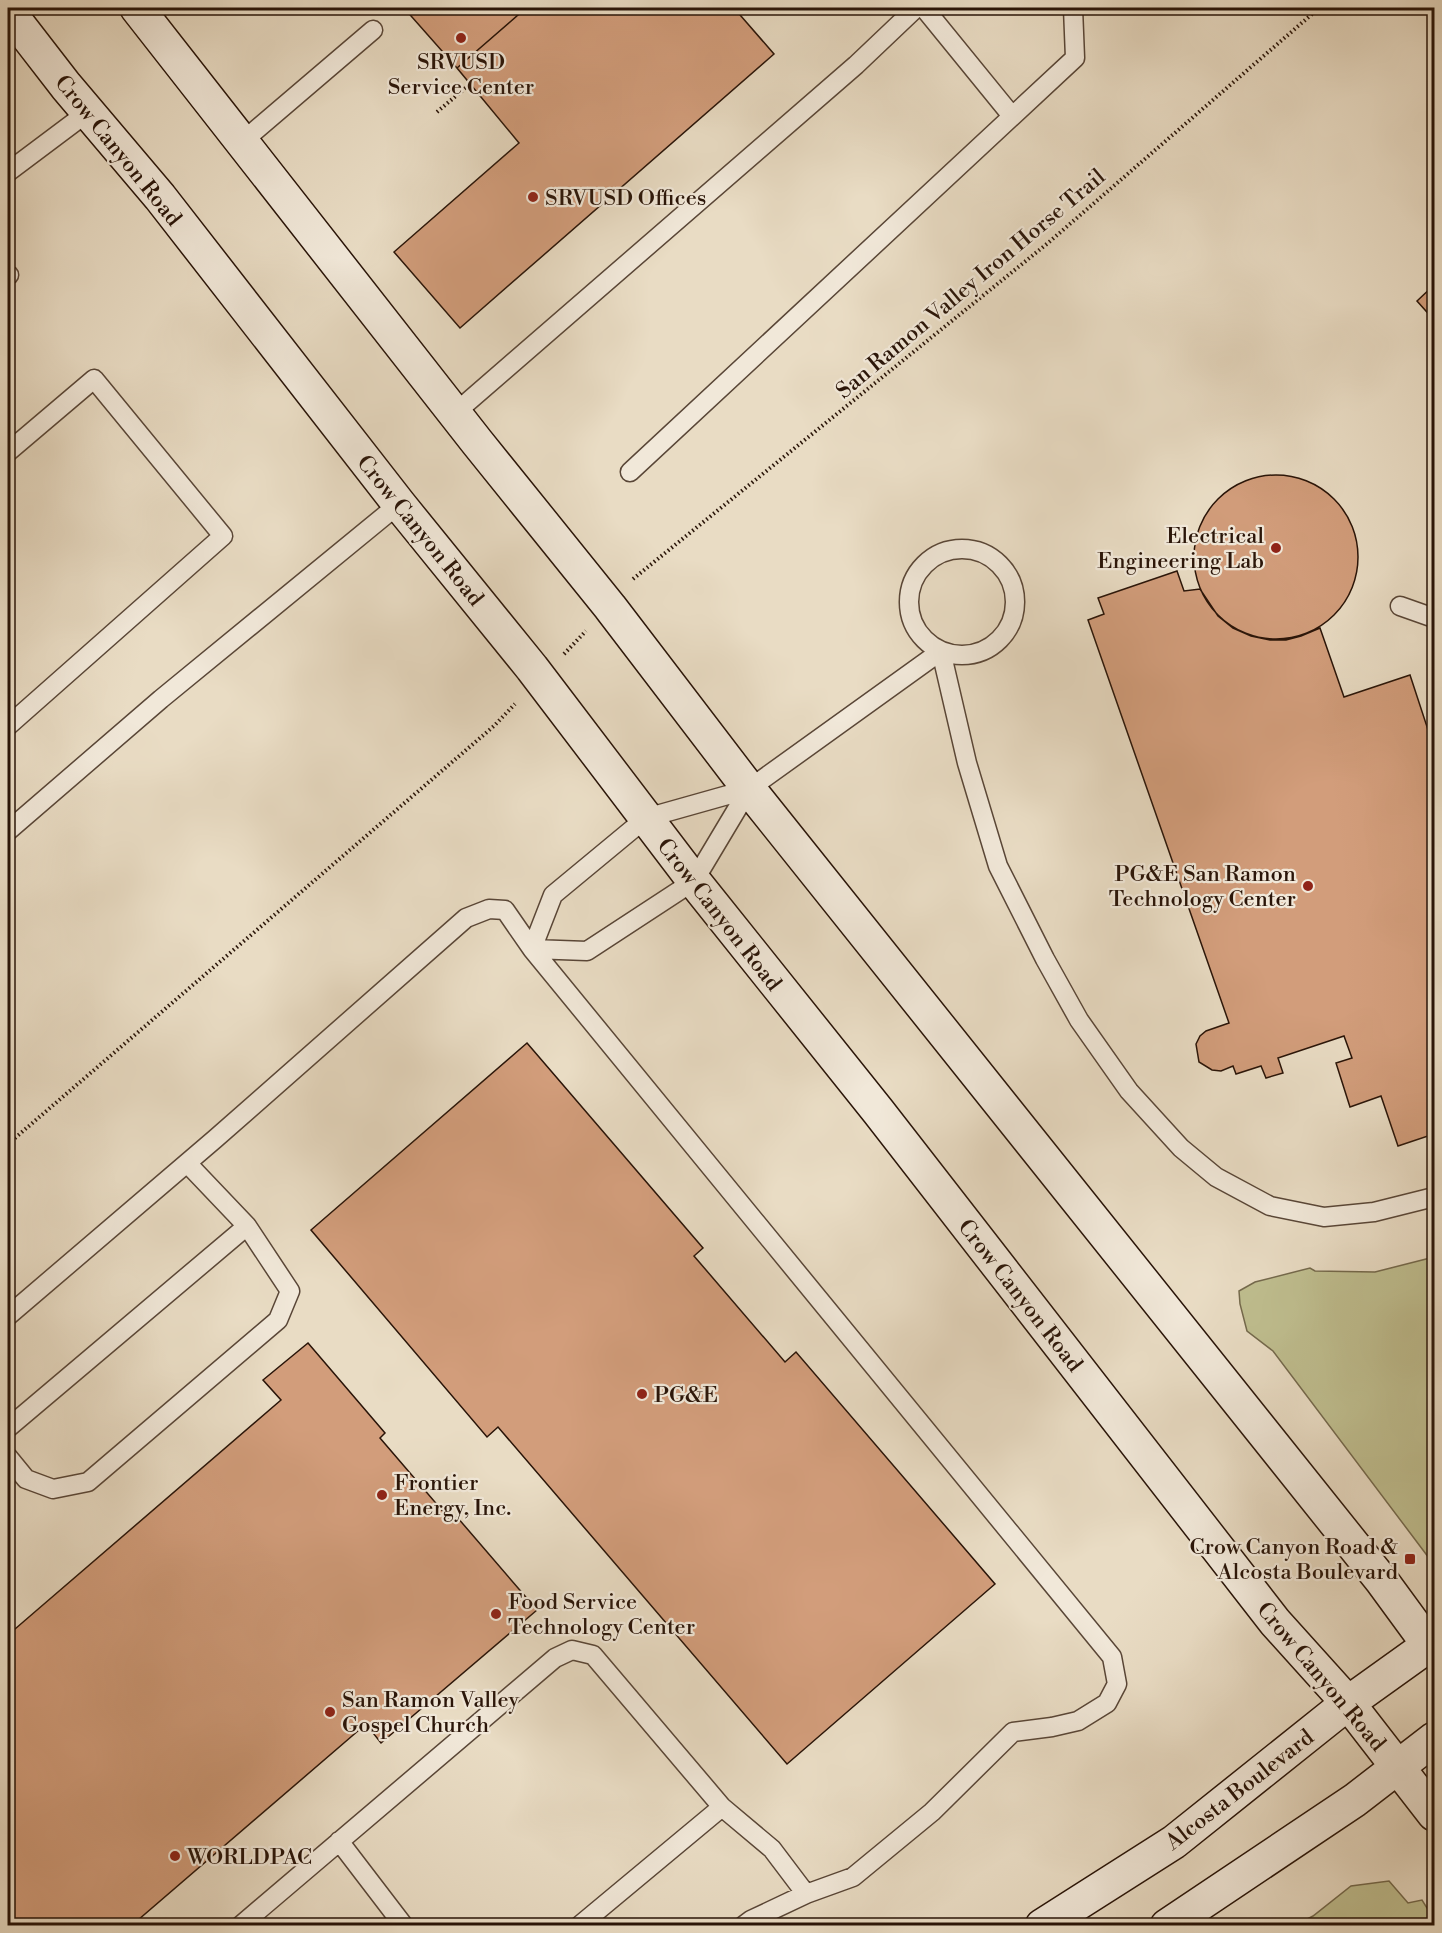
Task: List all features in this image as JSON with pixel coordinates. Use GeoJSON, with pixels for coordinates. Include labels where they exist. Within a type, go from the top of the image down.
{"type":"FeatureCollection","features":[{"type":"Feature","properties":{"kind":"main road"},"geometry":{"type":"LineString","coordinates":[[141,9],[610,607],[748,789],[1382,1581],[1432,1649]]}},
{"type":"Feature","properties":{"kind":"main road","name":"Crow Canyon Road"},"geometry":{"type":"LineString","coordinates":[[8,11],[88,112],[160,197],[399,504],[539,679],[694,881],[878,1111],[1275,1622],[1348,1703],[1434,1814]]}},
{"type":"Feature","properties":{"kind":"main road","name":"Alcosta Boulevard"},"geometry":{"type":"LineString","coordinates":[[1042,1926],[1174,1842],[1348,1703],[1432,1649]]}},
{"type":"Feature","properties":{"kind":"main road"},"geometry":{"type":"LineString","coordinates":[[1167,1926],[1355,1800],[1434,1739]]}},
{"type":"Feature","properties":{"kind":"lane"},"geometry":{"type":"LineString","coordinates":[[455,412],[856,65],[916,8]]}},
{"type":"Feature","properties":{"kind":"lane"},"geometry":{"type":"LineString","coordinates":[[924,8],[1012,116]]}},
{"type":"Feature","properties":{"kind":"lane"},"geometry":{"type":"LineString","coordinates":[[630,472],[1075,58],[1073,8]]}},
{"type":"Feature","properties":{"kind":"lane"},"geometry":{"type":"LineString","coordinates":[[243,141],[373,30]]}},
{"type":"Feature","properties":{"kind":"lane"},"geometry":{"type":"LineString","coordinates":[[8,172],[88,112]]}},
{"type":"Feature","properties":{"kind":"lane"},"geometry":{"type":"LineString","coordinates":[[8,452],[94,379],[223,536],[8,726]]}},
{"type":"Feature","properties":{"kind":"lane"},"geometry":{"type":"LineString","coordinates":[[8,831],[170,692],[399,504]]}},
{"type":"Feature","properties":{"kind":"lane"},"geometry":{"type":"LineString","coordinates":[[532,949],[553,895],[646,818],[748,789],[941,651],[958,655],[976,654],[992,646],[1004,634],[1013,618],[1015,601],[1012,583],[1002,568],[990,557],[975,550],[958,549],[942,553],[927,562],[916,576],[909,593],[910,611],[915,628],[926,642],[941,651],[968,763],[998,866],[1079,1020],[1129,1091],[1181,1148],[1216,1177],[1270,1206],[1324,1217],[1374,1212],[1434,1197]]}},
{"type":"Feature","properties":{"kind":"lane"},"geometry":{"type":"LineString","coordinates":[[1400,606],[1434,618]]}},
{"type":"Feature","properties":{"kind":"lane"},"geometry":{"type":"LineString","coordinates":[[532,949],[587,951],[694,881],[748,789]]}},
{"type":"Feature","properties":{"kind":"lane"},"geometry":{"type":"LineString","coordinates":[[8,1316],[187,1163],[466,918],[489,909],[505,910],[532,949],[1112,1658],[1117,1684],[1107,1703],[1078,1721],[1013,1732],[932,1812],[853,1877],[806,1894],[743,1926]]}},
{"type":"Feature","properties":{"kind":"lane"},"geometry":{"type":"LineString","coordinates":[[8,1458],[26,1479],[53,1489],[88,1482],[278,1320],[290,1291],[247,1226],[187,1163]]}},
{"type":"Feature","properties":{"kind":"lane"},"geometry":{"type":"LineString","coordinates":[[8,1428],[247,1226]]}},
{"type":"Feature","properties":{"kind":"lane"},"geometry":{"type":"LineString","coordinates":[[240,1926],[555,1658],[572,1650],[593,1655],[722,1807],[772,1849],[806,1894]]}},
{"type":"Feature","properties":{"kind":"lane"},"geometry":{"type":"LineString","coordinates":[[579,1926],[722,1807]]}},
{"type":"Feature","properties":{"kind":"lane"},"geometry":{"type":"LineString","coordinates":[[339,1841],[404,1926]]}},
{"type":"Feature","properties":{"kind":"path","name":"San Ramon Valley Iron Horse Trail"},"geometry":{"type":"LineString","coordinates":[[8,1144],[494,726],[610,607],[636,577],[1048,243],[1319,8]]}},
{"type":"Feature","properties":{"kind":"path"},"geometry":{"type":"LineString","coordinates":[[437,112],[470,84]]}},
{"type":"Feature","properties":{"kind":"shaded area"},"geometry":{"type":"Polygon","coordinates":[[[1434,1257],[1434,1560],[1432,1562],[1273,1351],[1247,1331],[1239,1291],[1255,1282],[1310,1268],[1315,1271],[1375,1272],[1434,1257]]]}},
{"type":"Feature","properties":{"kind":"shaded area"},"geometry":{"type":"Polygon","coordinates":[[[1389,1881],[1408,1903],[1422,1900],[1434,1919],[1434,1925],[1296,1925],[1313,1916],[1351,1886],[1389,1881]]]}},
{"type":"Feature","properties":{"kind":"building","name":"SRVUSD Service Center"},"geometry":{"type":"Polygon","coordinates":[[[404,8],[526,8],[457,68],[404,8]]]}},
{"type":"Feature","properties":{"kind":"building","name":"SRVUSD Offices"},"geometry":{"type":"Polygon","coordinates":[[[526,8],[734,8],[774,54],[460,328],[394,252],[519,143],[457,68],[526,8]]]}},
{"type":"Feature","properties":{"kind":"building"},"geometry":{"type":"Polygon","coordinates":[[[1434,285],[1434,320],[1417,301],[1434,285]]]}},
{"type":"Feature","properties":{"kind":"building","name":"Electrical Engineering Lab"},"geometry":{"type":"Polygon","coordinates":[[[1276,475],[1292,476],[1308,481],[1322,488],[1334,499],[1345,511],[1352,525],[1357,541],[1357,573],[1352,589],[1345,603],[1334,615],[1322,626],[1308,633],[1292,638],[1276,639],[1260,638],[1244,633],[1230,626],[1218,615],[1207,603],[1200,589],[1195,573],[1194,557],[1195,541],[1200,525],[1207,511],[1218,499],[1230,488],[1244,481],[1260,476],[1276,475]]]}},
{"type":"Feature","properties":{"kind":"building","name":"PG&E San Ramon Technology Center"},"geometry":{"type":"Polygon","coordinates":[[[1177,571],[1184,591],[1200,589],[1218,616],[1233,628],[1251,636],[1270,640],[1286,640],[1320,628],[1344,697],[1410,675],[1434,748],[1434,1134],[1398,1146],[1381,1096],[1350,1107],[1336,1063],[1352,1058],[1344,1036],[1278,1058],[1283,1073],[1266,1078],[1261,1066],[1236,1074],[1233,1066],[1221,1071],[1212,1070],[1199,1062],[1196,1044],[1200,1036],[1206,1031],[1229,1023],[1088,620],[1104,614],[1098,598],[1177,571]]]}},
{"type":"Feature","properties":{"kind":"building","name":"PG&E"},"geometry":{"type":"Polygon","coordinates":[[[527,1043],[703,1248],[694,1256],[785,1362],[796,1352],[995,1584],[787,1764],[498,1427],[487,1437],[311,1230],[527,1043]]]}},
{"type":"Feature","properties":{"kind":"building"},"geometry":{"type":"Polygon","coordinates":[[[308,1343],[385,1433],[380,1438],[452,1522],[457,1517],[537,1610],[381,1743],[366,1724],[131,1926],[8,1926],[8,1635],[281,1400],[263,1380],[308,1343]]]}},
{"type":"Feature","properties":{"kind":"place","name":"SRVUSD Service Center"},"geometry":{"type":"Point","coordinates":[461,38]}},
{"type":"Feature","properties":{"kind":"place","name":"SRVUSD Offices"},"geometry":{"type":"Point","coordinates":[533,197]}},
{"type":"Feature","properties":{"kind":"place","name":"Electrical Engineering Lab"},"geometry":{"type":"Point","coordinates":[1276,548]}},
{"type":"Feature","properties":{"kind":"place","name":"PG&E San Ramon Technology Center"},"geometry":{"type":"Point","coordinates":[1308,886]}},
{"type":"Feature","properties":{"kind":"place","name":"PG&E"},"geometry":{"type":"Point","coordinates":[642,1394]}},
{"type":"Feature","properties":{"kind":"place","name":"Frontier Energy, Inc."},"geometry":{"type":"Point","coordinates":[382,1495]}},
{"type":"Feature","properties":{"kind":"place","name":"Crow Canyon Road & Alcosta Boulevard"},"geometry":{"type":"Point","coordinates":[1410,1559]}},
{"type":"Feature","properties":{"kind":"place","name":"Food Service Technology Center"},"geometry":{"type":"Point","coordinates":[496,1614]}},
{"type":"Feature","properties":{"kind":"place","name":"San Ramon Valley Gospel Church"},"geometry":{"type":"Point","coordinates":[330,1712]}},
{"type":"Feature","properties":{"kind":"place","name":"WORLDPAC"},"geometry":{"type":"Point","coordinates":[175,1856]}}]}
